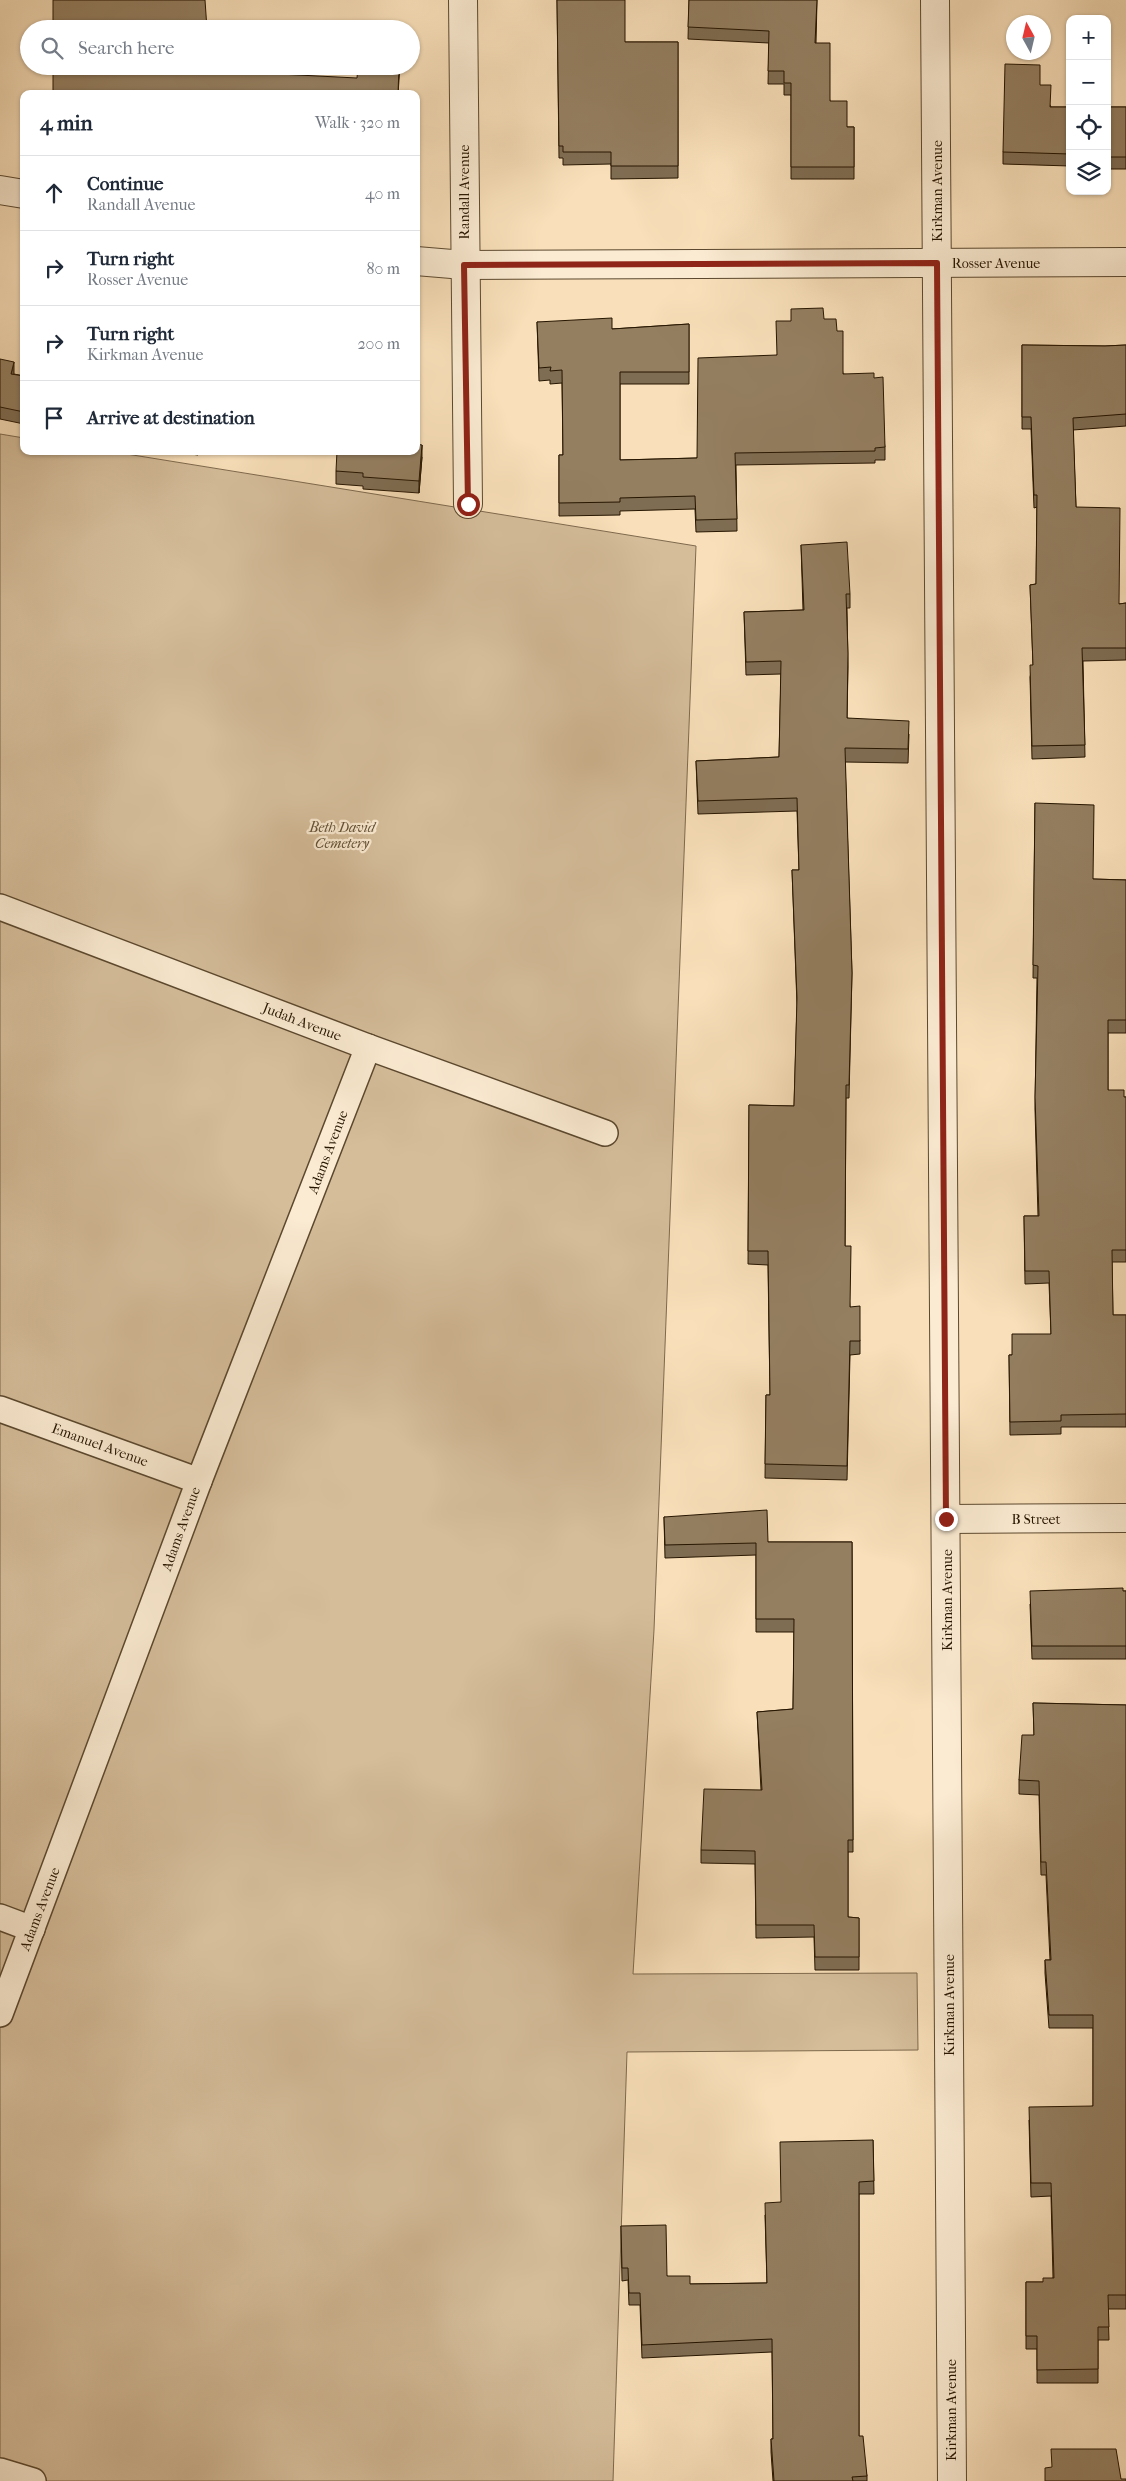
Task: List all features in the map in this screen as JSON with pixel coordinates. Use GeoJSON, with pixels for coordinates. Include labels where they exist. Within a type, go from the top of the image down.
{"type":"FeatureCollection","features":[{"type":"Feature","properties":{"kind":"street","name":"Randall Avenue"},"geometry":{"type":"LineString","coordinates":[[463,0],[464,265],[468,504]]}},
{"type":"Feature","properties":{"kind":"street","name":"Kirkman Avenue"},"geometry":{"type":"LineString","coordinates":[[935,0],[952,2481]]}},
{"type":"Feature","properties":{"kind":"street"},"geometry":{"type":"LineString","coordinates":[[0,190],[20,193]]}},
{"type":"Feature","properties":{"kind":"street","name":"Rosser Avenue"},"geometry":{"type":"LineString","coordinates":[[420,261],[464,265],[1126,262]]}},
{"type":"Feature","properties":{"kind":"street","name":"B Street"},"geometry":{"type":"LineString","coordinates":[[946,1519],[1126,1518]]}},
{"type":"Feature","properties":{"kind":"lane","name":"Judah Avenue"},"geometry":{"type":"LineString","coordinates":[[0,906],[368,1047],[605,1133]]}},
{"type":"Feature","properties":{"kind":"lane","name":"Adams Avenue"},"geometry":{"type":"LineString","coordinates":[[0,2014],[199,1481],[368,1047]]}},
{"type":"Feature","properties":{"kind":"lane","name":"Emanuel Avenue"},"geometry":{"type":"LineString","coordinates":[[0,1409],[199,1481]]}},
{"type":"Feature","properties":{"kind":"lane"},"geometry":{"type":"LineString","coordinates":[[0,1917],[32,1929]]}},
{"type":"Feature","properties":{"kind":"lane"},"geometry":{"type":"LineString","coordinates":[[0,2471],[33,2481]]}},
{"type":"Feature","properties":{"kind":"green space","name":"Beth David Cemetery"},"geometry":{"type":"Polygon","coordinates":[[[0,434],[20,437],[20,455],[133,455],[696,546],[654,1630],[633,1974],[917,1973],[918,2050],[627,2052],[613,2481],[0,2481],[0,434]]]}},
{"type":"Feature","properties":{"kind":"building"},"geometry":{"type":"Polygon","coordinates":[[[53,0],[205,0],[206,20],[53,20],[53,0]]]}},
{"type":"Feature","properties":{"kind":"building"},"geometry":{"type":"Polygon","coordinates":[[[557,0],[625,0],[625,42],[678,42],[678,166],[611,166],[611,152],[563,152],[563,146],[559,146],[557,0]]]}},
{"type":"Feature","properties":{"kind":"building"},"geometry":{"type":"Polygon","coordinates":[[[689,0],[817,0],[815,43],[830,43],[830,101],[847,101],[847,127],[854,127],[854,167],[791,167],[791,83],[784,83],[784,71],[768,71],[769,31],[688,27],[689,0]]]}},
{"type":"Feature","properties":{"kind":"building"},"geometry":{"type":"Polygon","coordinates":[[[1005,64],[1040,65],[1040,85],[1051,85],[1050,107],[1066,107],[1066,154],[1003,152],[1005,64]]]}},
{"type":"Feature","properties":{"kind":"building"},"geometry":{"type":"Polygon","coordinates":[[[53,75],[298,75],[357,78],[357,75],[399,75],[398,90],[53,90],[53,75]]]}},
{"type":"Feature","properties":{"kind":"building"},"geometry":{"type":"Polygon","coordinates":[[[1111,107],[1126,107],[1126,157],[1111,157],[1111,107]]]}},
{"type":"Feature","properties":{"kind":"building"},"geometry":{"type":"Polygon","coordinates":[[[823,308],[824,319],[836,319],[837,331],[843,331],[843,374],[874,373],[874,378],[883,377],[885,447],[875,448],[875,451],[735,453],[737,519],[696,520],[695,496],[620,498],[620,502],[559,503],[559,455],[563,455],[562,370],[550,371],[551,367],[539,368],[537,322],[612,318],[612,329],[689,324],[689,372],[620,372],[620,460],[697,458],[698,358],[777,355],[776,321],[791,321],[791,309],[823,308]]]}},
{"type":"Feature","properties":{"kind":"building"},"geometry":{"type":"Polygon","coordinates":[[[1022,345],[1126,345],[1126,414],[1073,418],[1076,507],[1120,508],[1119,604],[1126,603],[1126,648],[1082,648],[1085,745],[1032,746],[1030,665],[1033,665],[1030,585],[1036,584],[1037,495],[1034,495],[1031,417],[1022,417],[1022,345]]]}},
{"type":"Feature","properties":{"kind":"building"},"geometry":{"type":"Polygon","coordinates":[[[0,359],[14,362],[11,374],[20,375],[20,411],[0,407],[0,359]]]}},
{"type":"Feature","properties":{"kind":"building"},"geometry":{"type":"Polygon","coordinates":[[[420,445],[422,445],[419,481],[363,477],[363,473],[336,471],[337,455],[420,455],[420,445]]]}},
{"type":"Feature","properties":{"kind":"building"},"geometry":{"type":"Polygon","coordinates":[[[847,542],[850,594],[846,594],[848,653],[847,718],[909,721],[908,749],[845,748],[852,973],[849,1085],[846,1085],[845,1246],[851,1246],[850,1307],[860,1306],[860,1341],[850,1341],[847,1466],[765,1464],[766,1395],[770,1395],[768,1251],[748,1251],[749,1105],[794,1106],[797,998],[792,870],[799,870],[797,798],[698,801],[696,761],[779,757],[781,661],[746,662],[744,612],[804,610],[801,545],[847,542]]]}},
{"type":"Feature","properties":{"kind":"building"},"geometry":{"type":"Polygon","coordinates":[[[1035,803],[1094,805],[1093,879],[1126,880],[1126,1020],[1108,1020],[1108,1090],[1124,1090],[1124,1097],[1126,1097],[1126,1250],[1112,1250],[1113,1315],[1126,1315],[1126,1414],[1061,1415],[1061,1421],[1010,1422],[1009,1355],[1012,1355],[1012,1334],[1051,1334],[1049,1271],[1025,1271],[1024,1216],[1039,1216],[1035,1097],[1038,966],[1033,965],[1035,803]]]}},
{"type":"Feature","properties":{"kind":"building"},"geometry":{"type":"Polygon","coordinates":[[[767,1510],[768,1542],[852,1542],[853,1840],[848,1840],[848,1917],[859,1918],[859,1957],[815,1957],[814,1925],[756,1925],[755,1851],[701,1850],[704,1789],[762,1790],[757,1712],[793,1709],[794,1619],[756,1619],[756,1543],[665,1545],[664,1517],[767,1510]]]}},
{"type":"Feature","properties":{"kind":"building"},"geometry":{"type":"Polygon","coordinates":[[[1123,1588],[1123,1591],[1126,1591],[1126,1646],[1032,1646],[1030,1591],[1123,1588]]]}},
{"type":"Feature","properties":{"kind":"building"},"geometry":{"type":"Polygon","coordinates":[[[1033,1703],[1126,1705],[1126,2295],[1108,2295],[1109,2327],[1098,2327],[1098,2369],[1037,2370],[1037,2336],[1026,2336],[1026,2282],[1043,2282],[1043,2278],[1054,2278],[1051,2183],[1031,2183],[1029,2107],[1093,2106],[1093,2015],[1049,2015],[1045,1960],[1051,1960],[1046,1862],[1041,1862],[1039,1781],[1019,1780],[1022,1735],[1034,1735],[1033,1703]]]}},
{"type":"Feature","properties":{"kind":"building"},"geometry":{"type":"Polygon","coordinates":[[[873,2140],[874,2181],[859,2182],[859,2436],[863,2436],[867,2476],[852,2477],[853,2481],[774,2481],[771,2439],[773,2439],[772,2339],[642,2345],[640,2293],[629,2293],[628,2268],[622,2268],[621,2226],[666,2225],[667,2276],[690,2276],[690,2284],[767,2283],[765,2203],[781,2202],[780,2142],[873,2140]]]}},
{"type":"Feature","properties":{"kind":"building"},"geometry":{"type":"Polygon","coordinates":[[[1051,2449],[1116,2449],[1121,2479],[1126,2479],[1126,2481],[1045,2481],[1045,2468],[1052,2467],[1051,2449]]]}},
{"type":"Feature","properties":{"kind":"route"},"geometry":{"type":"LineString","coordinates":[[468,504],[464,265],[937,263],[946,1519]]}}]}
